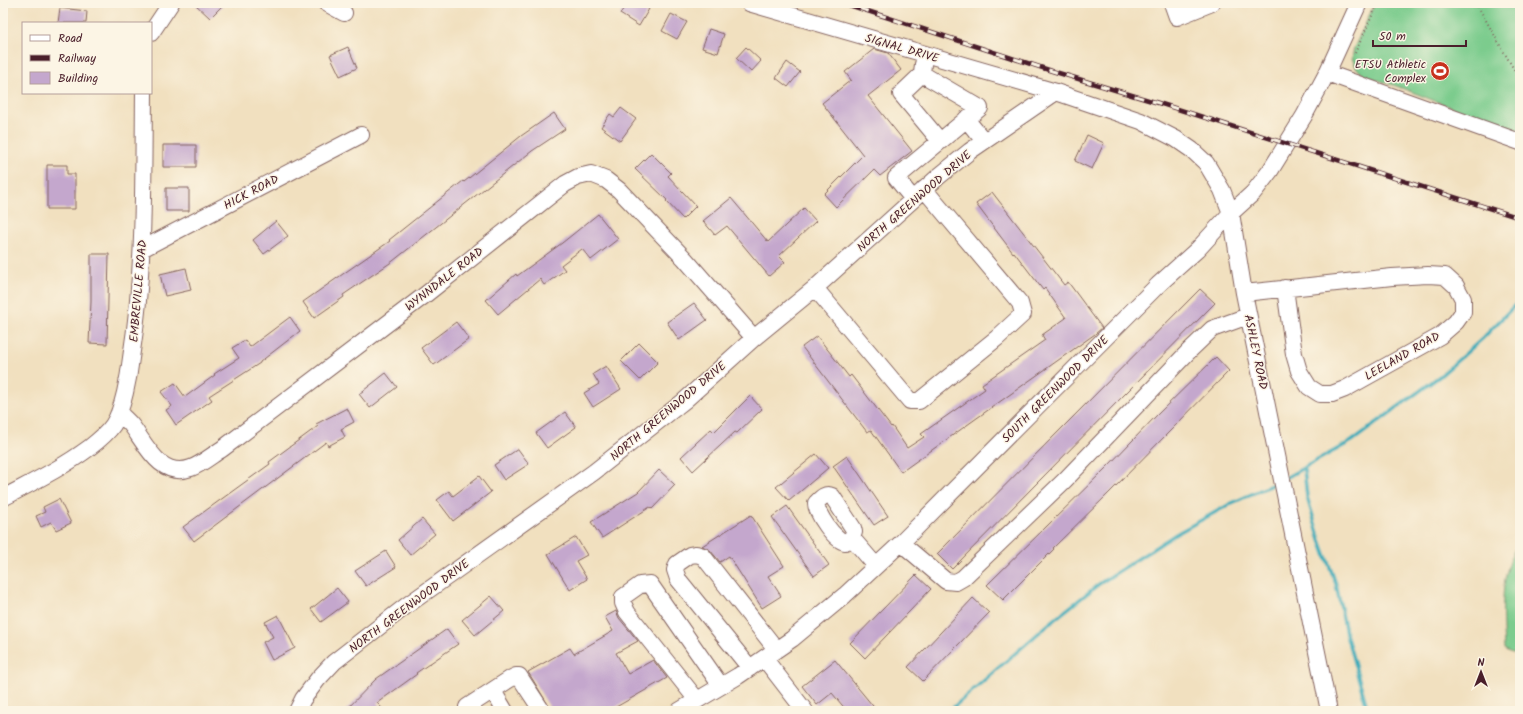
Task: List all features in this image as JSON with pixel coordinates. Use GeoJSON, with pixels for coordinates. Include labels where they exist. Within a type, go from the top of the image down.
{"type":"FeatureCollection","features":[{"type":"Feature","properties":{"kind":"street"},"geometry":{"type":"LineString","coordinates":[[152,32],[171,3]]}},
{"type":"Feature","properties":{"kind":"street"},"geometry":{"type":"LineString","coordinates":[[326,3],[344,13]]}},
{"type":"Feature","properties":{"kind":"street","name":"SIGNAL DRIVE"},"geometry":{"type":"LineString","coordinates":[[749,3],[1056,92]]}},
{"type":"Feature","properties":{"kind":"street"},"geometry":{"type":"LineString","coordinates":[[1174,10],[1212,3]]}},
{"type":"Feature","properties":{"kind":"street","name":"SOUTH GREENWOOD DRIVE"},"geometry":{"type":"LineString","coordinates":[[679,711],[750,668],[770,654],[844,595],[901,543],[1158,285],[1198,249],[1231,213],[1253,193],[1270,171],[1304,116],[1359,3]]}},
{"type":"Feature","properties":{"kind":"street"},"geometry":{"type":"LineString","coordinates":[[925,54],[922,74],[901,94],[940,141]]}},
{"type":"Feature","properties":{"kind":"street"},"geometry":{"type":"LineString","coordinates":[[1326,73],[1520,142]]}},
{"type":"Feature","properties":{"kind":"street"},"geometry":{"type":"LineString","coordinates":[[815,288],[910,401],[919,401],[997,338],[1023,314],[1020,303],[919,194],[896,178],[980,108],[922,74]]}},
{"type":"Feature","properties":{"kind":"street","name":"NORTH GREENWOOD DRIVE"},"geometry":{"type":"LineString","coordinates":[[297,711],[303,699],[314,684],[334,662],[406,606],[594,472],[684,401],[754,338],[815,288],[919,194],[970,151],[1056,92]]}},
{"type":"Feature","properties":{"kind":"street","name":"ASHLEY ROAD"},"geometry":{"type":"LineString","coordinates":[[1056,92],[1141,120],[1176,138],[1206,163],[1222,190],[1231,213],[1248,316],[1329,711]]}},
{"type":"Feature","properties":{"kind":"street","name":"EMBREVILLE ROAD"},"geometry":{"type":"LineString","coordinates":[[3,498],[60,468],[84,452],[100,439],[113,425],[119,413],[128,377],[138,318],[142,249],[144,94]]}},
{"type":"Feature","properties":{"kind":"street"},"geometry":{"type":"LineString","coordinates":[[966,119],[984,141]]}},
{"type":"Feature","properties":{"kind":"street","name":"HICK ROAD"},"geometry":{"type":"LineString","coordinates":[[142,249],[361,135]]}},
{"type":"Feature","properties":{"kind":"street","name":"WYNNDALE ROAD"},"geometry":{"type":"LineString","coordinates":[[119,413],[130,424],[154,458],[159,462],[175,471],[191,468],[222,449],[419,300],[565,184],[578,177],[591,174],[606,180],[619,190],[685,259],[754,338]]}},
{"type":"Feature","properties":{"kind":"street","name":"LEELAND ROAD"},"geometry":{"type":"LineString","coordinates":[[1244,294],[1284,288],[1392,276],[1445,276],[1456,286],[1463,299],[1463,312],[1456,322],[1440,336],[1345,388],[1332,394],[1320,394],[1309,387],[1299,371],[1294,354],[1284,288]]}},
{"type":"Feature","properties":{"kind":"street"},"geometry":{"type":"LineString","coordinates":[[901,543],[946,581],[956,582],[963,578],[1065,480],[1189,350],[1212,329],[1248,316]]}},
{"type":"Feature","properties":{"kind":"street"},"geometry":{"type":"LineString","coordinates":[[852,538],[876,566]]}},
{"type":"Feature","properties":{"kind":"street"},"geometry":{"type":"LineString","coordinates":[[750,668],[678,579],[675,570],[677,564],[690,555],[696,554],[703,556],[770,654],[805,711]]}},
{"type":"Feature","properties":{"kind":"street"},"geometry":{"type":"LineString","coordinates":[[697,700],[627,612],[623,603],[623,597],[640,585],[650,584],[721,686]]}},
{"type":"Feature","properties":{"kind":"street"},"geometry":{"type":"LineString","coordinates":[[466,710],[510,679],[519,676],[542,711]]}},
{"type":"Feature","properties":{"kind":"street"},"geometry":{"type":"LineString","coordinates":[[493,691],[505,711]]}},
{"type":"Feature","properties":{"kind":"path"},"geometry":{"type":"LineString","coordinates":[[1355,53],[1378,3]]}},
{"type":"Feature","properties":{"kind":"path"},"geometry":{"type":"LineString","coordinates":[[1476,3],[1520,80]]}},
{"type":"Feature","properties":{"kind":"green space","name":"ETSU Athletic Complex"},"geometry":{"type":"Polygon","coordinates":[[[1375,3],[1520,3],[1520,133],[1399,87],[1363,75],[1356,67],[1352,58],[1354,48],[1375,3]]]}},
{"type":"Feature","properties":{"kind":"green space"},"geometry":{"type":"Polygon","coordinates":[[[1520,540],[1520,655],[1504,649],[1503,593],[1508,566],[1520,540]]]}},
{"type":"Feature","properties":{"kind":"building"},"geometry":{"type":"Polygon","coordinates":[[[194,3],[225,3],[210,18],[194,3]]]}},
{"type":"Feature","properties":{"kind":"building"},"geometry":{"type":"Polygon","coordinates":[[[627,3],[639,3],[649,9],[639,26],[620,14],[627,3]]]}},
{"type":"Feature","properties":{"kind":"building"},"geometry":{"type":"Polygon","coordinates":[[[60,8],[87,11],[86,22],[58,22],[60,8]]]}},
{"type":"Feature","properties":{"kind":"building"},"geometry":{"type":"Polygon","coordinates":[[[671,14],[687,22],[677,39],[662,31],[671,14]]]}},
{"type":"Feature","properties":{"kind":"building"},"geometry":{"type":"Polygon","coordinates":[[[709,29],[724,34],[718,53],[702,48],[709,29]]]}},
{"type":"Feature","properties":{"kind":"building"},"geometry":{"type":"Polygon","coordinates":[[[348,47],[357,68],[340,76],[330,55],[348,47]]]}},
{"type":"Feature","properties":{"kind":"building"},"geometry":{"type":"Polygon","coordinates":[[[746,47],[761,61],[751,72],[736,58],[746,47]]]}},
{"type":"Feature","properties":{"kind":"building"},"geometry":{"type":"Polygon","coordinates":[[[874,49],[888,53],[901,70],[868,96],[912,151],[880,176],[874,170],[836,207],[824,194],[863,155],[822,103],[851,80],[845,72],[874,49]]]}},
{"type":"Feature","properties":{"kind":"building"},"geometry":{"type":"Polygon","coordinates":[[[787,62],[800,72],[788,87],[776,78],[787,62]]]}},
{"type":"Feature","properties":{"kind":"building"},"geometry":{"type":"Polygon","coordinates":[[[621,108],[636,119],[620,141],[601,127],[610,114],[614,117],[621,108]]]}},
{"type":"Feature","properties":{"kind":"building"},"geometry":{"type":"Polygon","coordinates":[[[554,113],[565,129],[532,151],[393,261],[343,295],[344,297],[314,318],[303,302],[390,241],[389,240],[463,181],[464,182],[521,136],[554,113]]]}},
{"type":"Feature","properties":{"kind":"building"},"geometry":{"type":"Polygon","coordinates":[[[1087,135],[1104,143],[1092,169],[1075,161],[1087,135]]]}},
{"type":"Feature","properties":{"kind":"building"},"geometry":{"type":"Polygon","coordinates":[[[163,145],[196,145],[196,167],[163,167],[163,145]]]}},
{"type":"Feature","properties":{"kind":"building"},"geometry":{"type":"Polygon","coordinates":[[[651,153],[671,173],[668,176],[696,206],[683,219],[666,201],[667,200],[635,169],[651,153]]]}},
{"type":"Feature","properties":{"kind":"building"},"geometry":{"type":"Polygon","coordinates":[[[47,165],[67,165],[67,174],[75,174],[75,209],[47,209],[47,165]]]}},
{"type":"Feature","properties":{"kind":"building"},"geometry":{"type":"Polygon","coordinates":[[[166,188],[189,188],[189,211],[166,211],[166,188]]]}},
{"type":"Feature","properties":{"kind":"building"},"geometry":{"type":"Polygon","coordinates":[[[992,192],[1064,285],[1068,282],[1102,328],[901,472],[871,430],[867,432],[802,347],[817,336],[849,377],[851,375],[891,427],[892,426],[907,448],[924,437],[921,434],[985,389],[982,384],[1045,340],[1042,335],[1066,318],[1045,288],[1043,290],[976,204],[992,192]]]}},
{"type":"Feature","properties":{"kind":"building"},"geometry":{"type":"Polygon","coordinates":[[[731,198],[768,242],[804,208],[816,221],[779,256],[785,262],[769,276],[727,226],[715,235],[703,221],[731,198]]]}},
{"type":"Feature","properties":{"kind":"building"},"geometry":{"type":"Polygon","coordinates":[[[598,214],[618,239],[591,260],[582,249],[561,265],[565,270],[544,285],[540,279],[498,314],[486,300],[516,274],[517,276],[598,214]]]}},
{"type":"Feature","properties":{"kind":"building"},"geometry":{"type":"Polygon","coordinates":[[[276,221],[288,236],[264,254],[253,240],[276,221]]]}},
{"type":"Feature","properties":{"kind":"building"},"geometry":{"type":"Polygon","coordinates":[[[91,254],[109,254],[107,344],[89,343],[91,254]]]}},
{"type":"Feature","properties":{"kind":"building"},"geometry":{"type":"Polygon","coordinates":[[[186,268],[191,290],[165,296],[160,274],[186,268]]]}},
{"type":"Feature","properties":{"kind":"building"},"geometry":{"type":"Polygon","coordinates":[[[1200,289],[1215,303],[952,569],[937,554],[1200,289]]]}},
{"type":"Feature","properties":{"kind":"building"},"geometry":{"type":"Polygon","coordinates":[[[694,303],[707,320],[679,340],[667,322],[694,303]]]}},
{"type":"Feature","properties":{"kind":"building"},"geometry":{"type":"Polygon","coordinates":[[[290,317],[300,331],[260,363],[209,396],[212,400],[176,425],[166,410],[172,406],[161,392],[175,383],[185,397],[215,375],[214,374],[239,358],[232,348],[245,340],[250,347],[290,317]]]}},
{"type":"Feature","properties":{"kind":"building"},"geometry":{"type":"Polygon","coordinates":[[[456,322],[469,339],[434,365],[421,348],[456,322]]]}},
{"type":"Feature","properties":{"kind":"building"},"geometry":{"type":"Polygon","coordinates":[[[639,343],[658,362],[640,380],[621,361],[639,343]]]}},
{"type":"Feature","properties":{"kind":"building"},"geometry":{"type":"Polygon","coordinates":[[[1216,357],[1229,371],[1003,600],[987,585],[1107,467],[1216,357]]]}},
{"type":"Feature","properties":{"kind":"building"},"geometry":{"type":"Polygon","coordinates":[[[606,366],[621,389],[593,407],[584,393],[599,384],[593,374],[606,366]]]}},
{"type":"Feature","properties":{"kind":"building"},"geometry":{"type":"Polygon","coordinates":[[[386,373],[397,387],[370,408],[359,394],[386,373]]]}},
{"type":"Feature","properties":{"kind":"building"},"geometry":{"type":"Polygon","coordinates":[[[750,396],[762,409],[693,471],[681,457],[711,429],[714,432],[750,396]]]}},
{"type":"Feature","properties":{"kind":"building"},"geometry":{"type":"Polygon","coordinates":[[[347,408],[354,422],[341,429],[345,437],[328,446],[326,442],[194,541],[183,527],[270,464],[269,462],[318,426],[316,424],[347,408]]]}},
{"type":"Feature","properties":{"kind":"building"},"geometry":{"type":"Polygon","coordinates":[[[565,412],[576,427],[547,448],[536,433],[565,412]]]}},
{"type":"Feature","properties":{"kind":"building"},"geometry":{"type":"Polygon","coordinates":[[[518,449],[529,464],[504,480],[494,465],[518,449]]]}},
{"type":"Feature","properties":{"kind":"building"},"geometry":{"type":"Polygon","coordinates":[[[816,454],[828,468],[789,501],[776,487],[816,454]]]}},
{"type":"Feature","properties":{"kind":"building"},"geometry":{"type":"Polygon","coordinates":[[[847,456],[888,516],[874,525],[833,466],[847,456]]]}},
{"type":"Feature","properties":{"kind":"building"},"geometry":{"type":"Polygon","coordinates":[[[659,470],[675,485],[652,509],[650,507],[602,538],[591,522],[638,492],[659,470]]]}},
{"type":"Feature","properties":{"kind":"building"},"geometry":{"type":"Polygon","coordinates":[[[479,476],[491,492],[453,521],[437,500],[449,491],[453,496],[479,476]]]}},
{"type":"Feature","properties":{"kind":"building"},"geometry":{"type":"Polygon","coordinates":[[[59,499],[71,523],[56,530],[51,522],[41,527],[36,516],[45,512],[43,507],[59,499]]]}},
{"type":"Feature","properties":{"kind":"building"},"geometry":{"type":"Polygon","coordinates":[[[787,506],[829,565],[814,576],[772,517],[787,506]]]}},
{"type":"Feature","properties":{"kind":"building"},"geometry":{"type":"Polygon","coordinates":[[[751,515],[784,566],[768,576],[781,596],[762,608],[729,556],[720,562],[710,550],[702,546],[751,515]]]}},
{"type":"Feature","properties":{"kind":"building"},"geometry":{"type":"Polygon","coordinates":[[[422,519],[435,534],[410,555],[398,540],[422,519]]]}},
{"type":"Feature","properties":{"kind":"building"},"geometry":{"type":"Polygon","coordinates":[[[576,537],[587,555],[576,561],[587,579],[570,590],[548,554],[576,537]]]}},
{"type":"Feature","properties":{"kind":"building"},"geometry":{"type":"Polygon","coordinates":[[[386,551],[396,567],[366,586],[355,571],[386,551]]]}},
{"type":"Feature","properties":{"kind":"building"},"geometry":{"type":"Polygon","coordinates":[[[916,575],[931,589],[865,658],[850,643],[916,575]]]}},
{"type":"Feature","properties":{"kind":"building"},"geometry":{"type":"Polygon","coordinates":[[[337,588],[348,602],[321,622],[311,609],[337,588]]]}},
{"type":"Feature","properties":{"kind":"building"},"geometry":{"type":"Polygon","coordinates":[[[491,596],[504,611],[475,635],[462,620],[491,596]]]}},
{"type":"Feature","properties":{"kind":"building"},"geometry":{"type":"Polygon","coordinates":[[[973,598],[989,613],[923,681],[908,667],[973,598]]]}},
{"type":"Feature","properties":{"kind":"building"},"geometry":{"type":"Polygon","coordinates":[[[616,611],[619,618],[638,641],[616,653],[628,674],[653,660],[667,678],[609,711],[552,711],[528,672],[570,648],[574,654],[613,631],[605,617],[616,611]]]}},
{"type":"Feature","properties":{"kind":"building"},"geometry":{"type":"Polygon","coordinates":[[[278,615],[295,648],[272,660],[263,642],[273,637],[265,622],[278,615]]]}},
{"type":"Feature","properties":{"kind":"building"},"geometry":{"type":"Polygon","coordinates":[[[447,629],[458,644],[416,673],[417,674],[377,703],[385,711],[345,711],[376,679],[447,629]]]}},
{"type":"Feature","properties":{"kind":"building"},"geometry":{"type":"Polygon","coordinates":[[[835,660],[877,711],[847,711],[832,693],[817,705],[802,686],[835,660]]]}},
{"type":"Feature","properties":{"kind":"waterway"},"geometry":{"type":"LineString","coordinates":[[1287,477],[1352,441],[1440,376],[1482,339],[1520,300]]}},
{"type":"Feature","properties":{"kind":"waterway"},"geometry":{"type":"LineString","coordinates":[[1304,469],[1307,497],[1320,540],[1336,584],[1347,638],[1368,711]]}},
{"type":"Feature","properties":{"kind":"waterway"},"geometry":{"type":"LineString","coordinates":[[949,711],[1050,623],[1099,584],[1176,534],[1232,503],[1278,482]]}},
{"type":"Feature","properties":{"kind":"railway"},"geometry":{"type":"LineString","coordinates":[[843,3],[1052,71],[1165,105],[1520,218]]}},
{"type":"Feature","properties":{"kind":"place","name":"ETSU Athletic Complex"},"geometry":{"type":"Point","coordinates":[1440,71]}}]}
